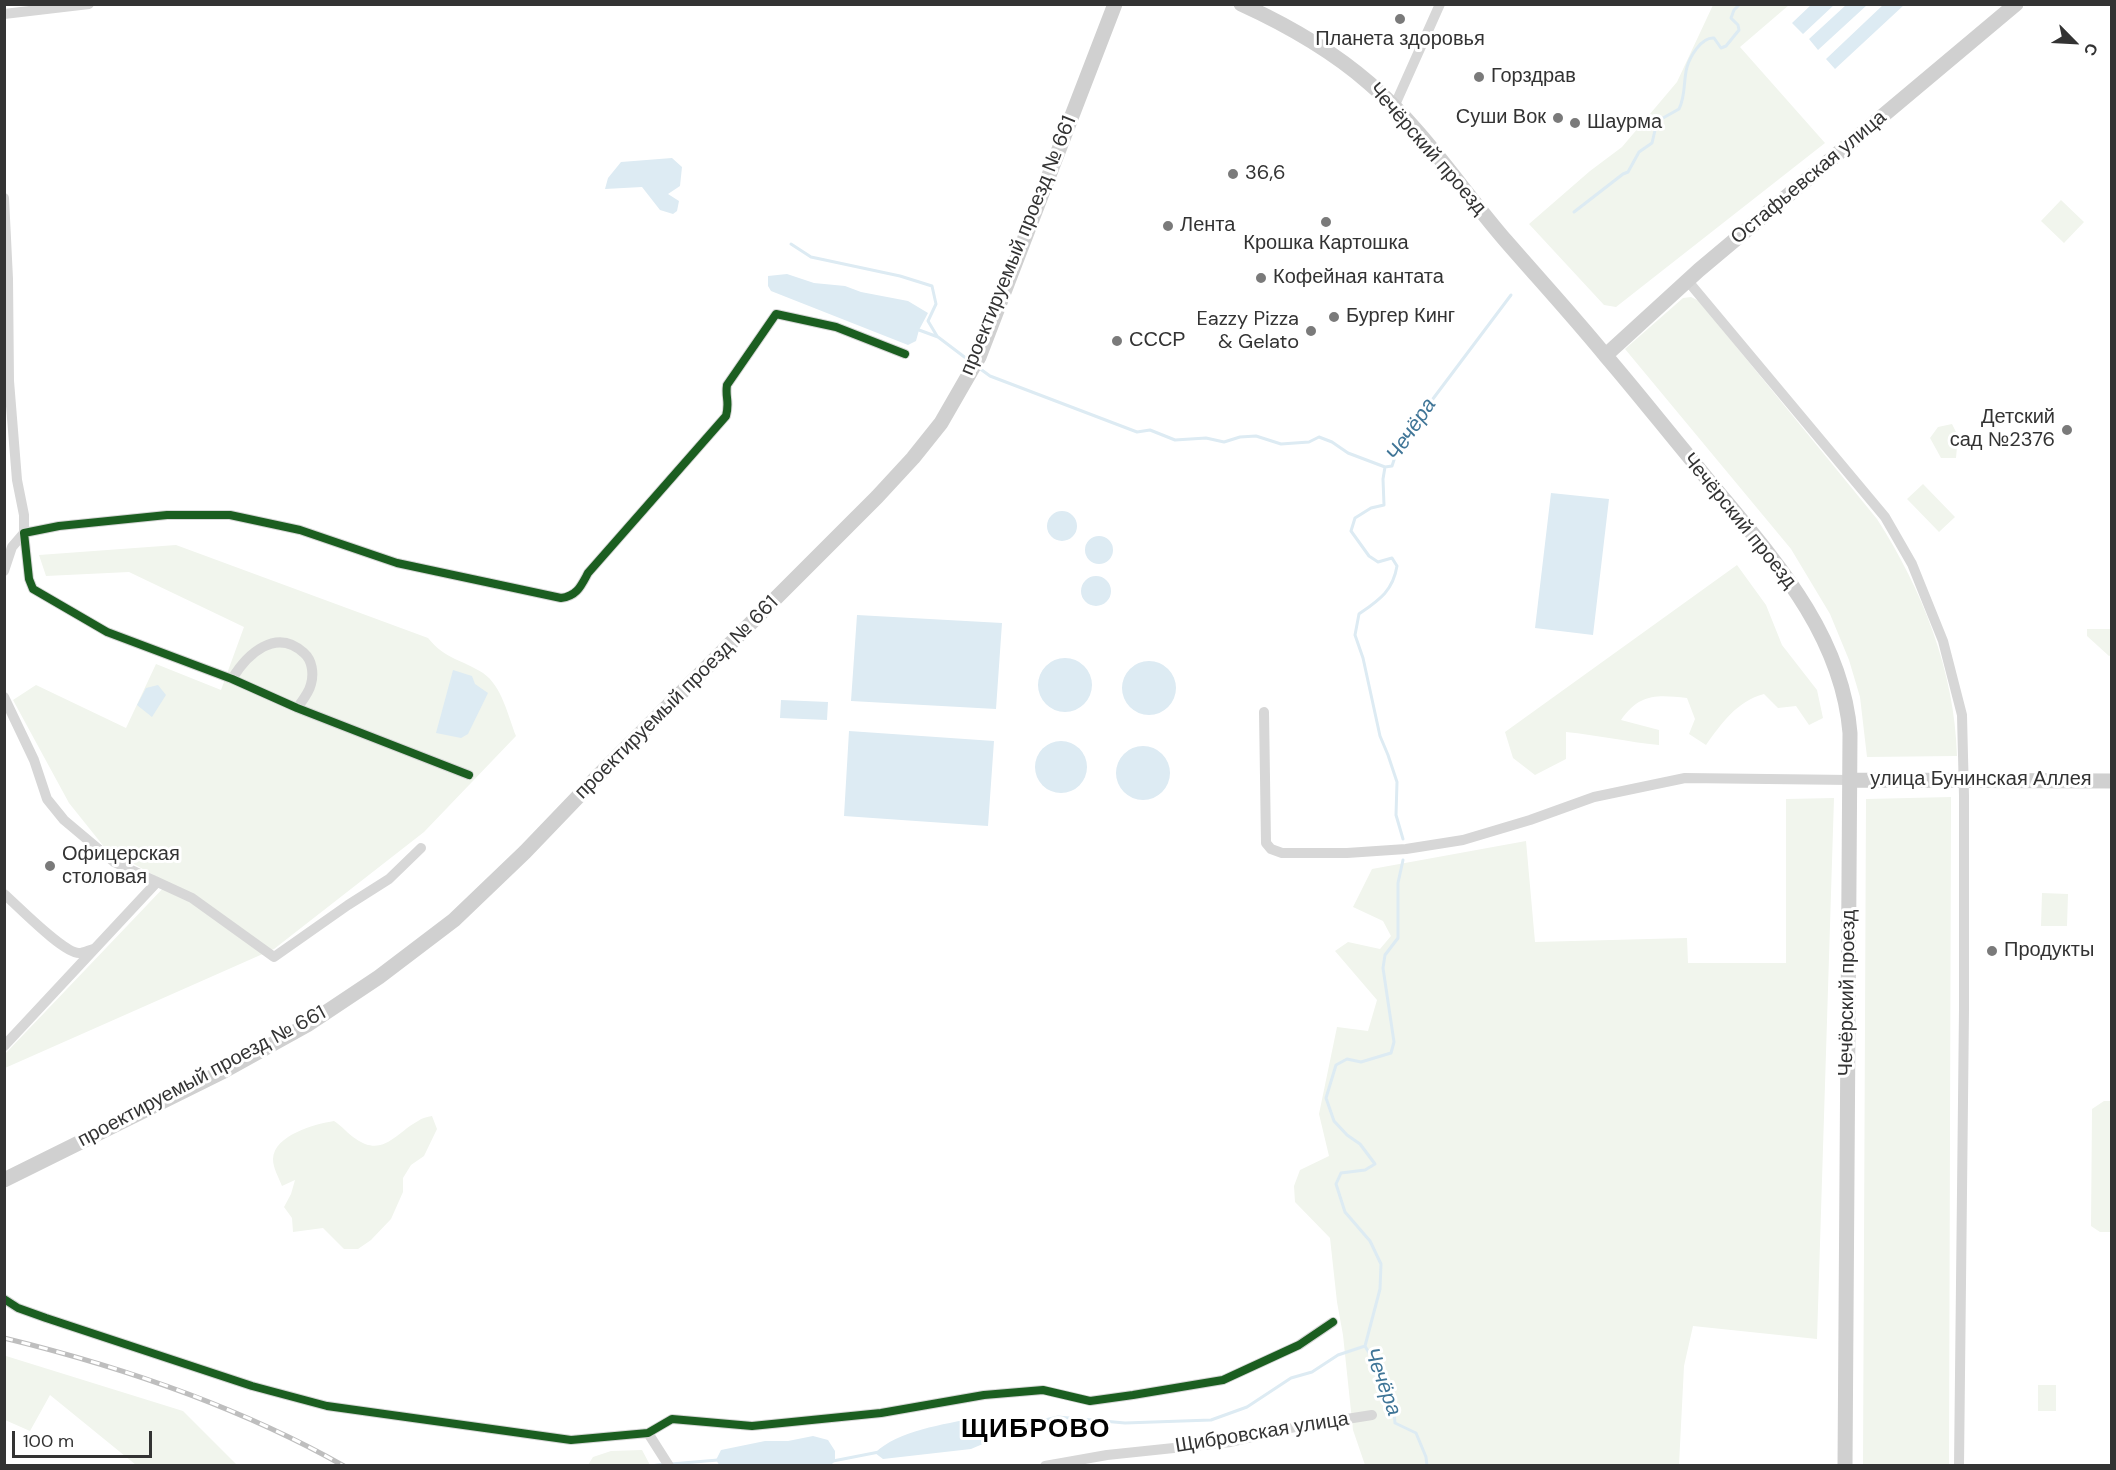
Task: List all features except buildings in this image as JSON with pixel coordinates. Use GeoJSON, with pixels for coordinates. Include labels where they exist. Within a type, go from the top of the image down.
{"type":"FeatureCollection","features":[{"type":"Feature","properties":{"kind":"main road","name":"проектируемый проезд № 661"},"geometry":{"type":"LineString","coordinates":[[4,1180],[224,1071],[307,1025],[379,977],[454,920],[525,852],[877,497],[941,423],[979,357],[1115,4]]}},
{"type":"Feature","properties":{"kind":"main road","name":"Чечёрский проезд"},"geometry":{"type":"LineString","coordinates":[[1241,4],[1311,40],[1370,84],[1395,107],[1504,239],[1606,355],[1775,559],[1814,621],[1832,658],[1846,700],[1850,733],[1851,780],[1845,1466]]}},
{"type":"Feature","properties":{"kind":"main road","name":"Остафьевская улица"},"geometry":{"type":"LineString","coordinates":[[1606,355],[1687,280],[2016,4]]}},
{"type":"Feature","properties":{"kind":"main road","name":"улица Бунинская Аллея"},"geometry":{"type":"LineString","coordinates":[[1851,780],[2112,781]]}},
{"type":"Feature","properties":{"kind":"street"},"geometry":{"type":"LineString","coordinates":[[4,14],[89,4]]}},
{"type":"Feature","properties":{"kind":"street"},"geometry":{"type":"LineString","coordinates":[[1395,107],[1440,4]]}},
{"type":"Feature","properties":{"kind":"street"},"geometry":{"type":"LineString","coordinates":[[4,198],[9,279],[9,381],[17,480],[24,515],[29,579],[33,589],[108,632],[232,679],[297,708],[469,775]]}},
{"type":"Feature","properties":{"kind":"street"},"geometry":{"type":"LineString","coordinates":[[1687,280],[1879,509],[1912,564],[1943,641],[1962,715],[1964,1009],[1959,1466]]}},
{"type":"Feature","properties":{"kind":"street"},"geometry":{"type":"LineString","coordinates":[[4,571],[12,547],[24,533],[59,526],[167,514],[230,514],[300,530],[397,563],[550,596],[570,597],[579,589],[588,573],[726,416],[729,404],[726,393],[727,385],[776,314],[836,327],[905,354]]}},
{"type":"Feature","properties":{"kind":"street"},"geometry":{"type":"LineString","coordinates":[[232,679],[241,664],[255,651],[274,643],[287,642],[296,646],[307,656],[311,665],[312,682],[297,708]]}},
{"type":"Feature","properties":{"kind":"street"},"geometry":{"type":"LineString","coordinates":[[4,698],[34,760],[47,799],[59,813],[114,862],[192,898],[274,957],[388,879],[421,849]]}},
{"type":"Feature","properties":{"kind":"street"},"geometry":{"type":"LineString","coordinates":[[1264,712],[1266,843],[1270,849],[1282,853],[1347,853],[1406,849],[1451,842],[1530,820],[1594,797],[1686,778],[1851,780]]}},
{"type":"Feature","properties":{"kind":"street"},"geometry":{"type":"LineString","coordinates":[[4,1046],[158,882]]}},
{"type":"Feature","properties":{"kind":"street"},"geometry":{"type":"LineString","coordinates":[[4,894],[69,951],[79,953],[93,949]]}},
{"type":"Feature","properties":{"kind":"street"},"geometry":{"type":"LineString","coordinates":[[4,1299],[18,1308],[46,1318],[252,1386],[327,1406],[571,1440],[648,1433],[672,1419],[752,1426],[881,1413],[984,1395],[1043,1390],[1090,1401],[1133,1395],[1223,1380],[1299,1345],[1333,1322]]}},
{"type":"Feature","properties":{"kind":"street","name":"Щибровская улица"},"geometry":{"type":"LineString","coordinates":[[1045,1466],[1107,1455],[1231,1442],[1296,1427],[1372,1415]]}},
{"type":"Feature","properties":{"kind":"street"},"geometry":{"type":"LineString","coordinates":[[648,1433],[669,1466]]}},
{"type":"Feature","properties":{"kind":"shaded area"},"geometry":{"type":"Polygon","coordinates":[[[1812,4],[1834,5],[1803,34],[1792,23],[1812,4]]]}},
{"type":"Feature","properties":{"kind":"shaded area"},"geometry":{"type":"Polygon","coordinates":[[[1884,4],[1904,5],[1835,69],[1826,59],[1884,4]]]}},
{"type":"Feature","properties":{"kind":"shaded area"},"geometry":{"type":"Polygon","coordinates":[[[1713,5],[1789,5],[1740,47],[1825,143],[1616,307],[1604,305],[1529,224],[1590,171],[1622,147],[1677,82],[1713,5]]]}},
{"type":"Feature","properties":{"kind":"shaded area"},"geometry":{"type":"Polygon","coordinates":[[[1846,5],[1867,5],[1818,50],[1809,39],[1846,5]]]}},
{"type":"Feature","properties":{"kind":"shaded area"},"geometry":{"type":"Polygon","coordinates":[[[672,158],[682,167],[680,186],[668,194],[679,201],[677,211],[673,214],[660,210],[642,187],[605,189],[608,178],[621,162],[672,158]]]}},
{"type":"Feature","properties":{"kind":"shaded area"},"geometry":{"type":"Polygon","coordinates":[[[2061,200],[2084,222],[2064,243],[2041,221],[2061,200]]]}},
{"type":"Feature","properties":{"kind":"shaded area"},"geometry":{"type":"Polygon","coordinates":[[[787,274],[814,283],[845,286],[861,292],[908,301],[928,313],[916,341],[908,345],[771,291],[768,286],[768,276],[787,274]]]}},
{"type":"Feature","properties":{"kind":"shaded area"},"geometry":{"type":"Polygon","coordinates":[[[1691,297],[1699,301],[1877,519],[1893,546],[1922,603],[1943,663],[1955,725],[1957,756],[1867,757],[1860,697],[1849,660],[1830,614],[1791,549],[1625,349],[1683,298],[1691,297]]]}},
{"type":"Feature","properties":{"kind":"shaded area"},"geometry":{"type":"Polygon","coordinates":[[[1952,424],[1958,436],[1956,458],[1941,458],[1930,438],[1938,427],[1952,424]]]}},
{"type":"Feature","properties":{"kind":"shaded area"},"geometry":{"type":"Polygon","coordinates":[[[1923,484],[1955,517],[1939,532],[1907,499],[1923,484]]]}},
{"type":"Feature","properties":{"kind":"shaded area"},"geometry":{"type":"Polygon","coordinates":[[[1551,493],[1609,499],[1593,635],[1535,628],[1551,493]]]}},
{"type":"Feature","properties":{"kind":"shaded area"},"geometry":{"type":"Polygon","coordinates":[[[1062,511],[1068,512],[1076,520],[1076,532],[1068,540],[1062,541],[1056,540],[1048,532],[1047,526],[1048,520],[1056,512],[1062,511]]]}},
{"type":"Feature","properties":{"kind":"shaded area"},"geometry":{"type":"Polygon","coordinates":[[[1099,536],[1109,540],[1113,550],[1109,560],[1099,564],[1089,560],[1085,550],[1089,540],[1099,536]]]}},
{"type":"Feature","properties":{"kind":"shaded area"},"geometry":{"type":"Polygon","coordinates":[[[176,545],[428,638],[441,651],[475,668],[490,679],[500,693],[516,736],[424,832],[274,949],[5,1068],[4,1055],[168,883],[105,848],[69,803],[13,700],[36,685],[126,728],[156,664],[221,690],[244,627],[129,572],[46,576],[39,555],[176,545]]]}},
{"type":"Feature","properties":{"kind":"shaded area"},"geometry":{"type":"Polygon","coordinates":[[[1737,565],[1766,605],[1782,645],[1817,690],[1823,718],[1809,725],[1796,706],[1778,708],[1764,694],[1754,697],[1738,708],[1724,721],[1706,745],[1689,734],[1695,719],[1687,698],[1667,696],[1650,698],[1635,705],[1621,720],[1659,730],[1659,745],[1566,732],[1566,759],[1535,775],[1513,758],[1505,732],[1737,565]]]}},
{"type":"Feature","properties":{"kind":"shaded area"},"geometry":{"type":"Polygon","coordinates":[[[1096,576],[1102,577],[1110,585],[1110,597],[1102,605],[1096,606],[1090,605],[1082,597],[1081,591],[1082,585],[1090,577],[1096,576]]]}},
{"type":"Feature","properties":{"kind":"shaded area"},"geometry":{"type":"Polygon","coordinates":[[[857,615],[1002,623],[996,709],[851,701],[857,615]]]}},
{"type":"Feature","properties":{"kind":"shaded area"},"geometry":{"type":"Polygon","coordinates":[[[2087,629],[2111,629],[2111,655],[2109,656],[2087,636],[2087,629]]]}},
{"type":"Feature","properties":{"kind":"shaded area"},"geometry":{"type":"Polygon","coordinates":[[[1060,658],[1070,658],[1080,662],[1088,670],[1092,685],[1088,700],[1080,708],[1070,712],[1060,712],[1050,708],[1042,700],[1038,690],[1038,680],[1042,670],[1050,662],[1060,658]]]}},
{"type":"Feature","properties":{"kind":"shaded area"},"geometry":{"type":"Polygon","coordinates":[[[1149,661],[1159,663],[1168,669],[1174,678],[1176,688],[1174,698],[1168,707],[1159,713],[1149,715],[1139,713],[1130,707],[1124,698],[1122,688],[1124,678],[1130,669],[1139,663],[1149,661]]]}},
{"type":"Feature","properties":{"kind":"shaded area"},"geometry":{"type":"Polygon","coordinates":[[[453,670],[472,676],[475,684],[488,693],[468,734],[461,738],[436,733],[453,670]]]}},
{"type":"Feature","properties":{"kind":"shaded area"},"geometry":{"type":"Polygon","coordinates":[[[158,685],[166,695],[152,717],[137,705],[146,688],[158,685]]]}},
{"type":"Feature","properties":{"kind":"shaded area"},"geometry":{"type":"Polygon","coordinates":[[[781,700],[828,702],[827,720],[780,718],[781,700]]]}},
{"type":"Feature","properties":{"kind":"shaded area"},"geometry":{"type":"Polygon","coordinates":[[[849,731],[994,741],[988,826],[844,816],[849,731]]]}},
{"type":"Feature","properties":{"kind":"shaded area"},"geometry":{"type":"Polygon","coordinates":[[[1056,741],[1066,741],[1075,745],[1083,753],[1087,767],[1083,781],[1075,789],[1066,793],[1056,793],[1047,789],[1039,781],[1035,772],[1035,762],[1039,753],[1047,745],[1056,741]]]}},
{"type":"Feature","properties":{"kind":"shaded area"},"geometry":{"type":"Polygon","coordinates":[[[1143,746],[1153,748],[1162,754],[1168,763],[1170,773],[1168,783],[1162,792],[1153,798],[1143,800],[1133,798],[1124,792],[1118,783],[1116,773],[1118,763],[1124,754],[1133,748],[1143,746]]]}},
{"type":"Feature","properties":{"kind":"shaded area"},"geometry":{"type":"Polygon","coordinates":[[[1951,797],[1949,1465],[1863,1465],[1866,799],[1951,797]]]}},
{"type":"Feature","properties":{"kind":"shaded area"},"geometry":{"type":"Polygon","coordinates":[[[1834,798],[1817,1339],[1693,1326],[1684,1366],[1679,1465],[1365,1465],[1353,1430],[1330,1238],[1295,1202],[1294,1186],[1300,1170],[1329,1156],[1319,1114],[1337,1027],[1368,1031],[1377,1000],[1335,951],[1348,942],[1380,949],[1391,936],[1383,921],[1353,907],[1372,869],[1526,841],[1535,942],[1687,938],[1688,963],[1786,963],[1786,799],[1834,798]]]}},
{"type":"Feature","properties":{"kind":"shaded area"},"geometry":{"type":"Polygon","coordinates":[[[2042,893],[2068,894],[2067,926],[2041,926],[2042,893]]]}},
{"type":"Feature","properties":{"kind":"shaded area"},"geometry":{"type":"Polygon","coordinates":[[[2104,1101],[2111,1101],[2111,1232],[2100,1232],[2091,1226],[2092,1109],[2104,1101]]]}},
{"type":"Feature","properties":{"kind":"shaded area"},"geometry":{"type":"Polygon","coordinates":[[[432,1116],[437,1129],[424,1156],[411,1165],[403,1178],[403,1192],[391,1219],[371,1240],[358,1249],[344,1249],[323,1228],[293,1232],[292,1218],[284,1207],[295,1180],[282,1186],[273,1162],[275,1151],[280,1143],[297,1132],[334,1121],[353,1137],[366,1144],[382,1145],[420,1120],[432,1116]]]}},
{"type":"Feature","properties":{"kind":"shaded area"},"geometry":{"type":"Polygon","coordinates":[[[4,1357],[183,1411],[237,1465],[136,1465],[50,1395],[30,1431],[5,1420],[4,1357]]]}},
{"type":"Feature","properties":{"kind":"shaded area"},"geometry":{"type":"Polygon","coordinates":[[[2038,1385],[2056,1385],[2056,1411],[2038,1411],[2038,1385]]]}},
{"type":"Feature","properties":{"kind":"shaded area"},"geometry":{"type":"Polygon","coordinates":[[[975,1418],[984,1421],[988,1429],[985,1443],[971,1449],[883,1459],[875,1453],[884,1445],[908,1434],[975,1418]]]}},
{"type":"Feature","properties":{"kind":"shaded area"},"geometry":{"type":"Polygon","coordinates":[[[813,1436],[828,1440],[835,1451],[835,1461],[831,1465],[720,1466],[716,1460],[721,1450],[765,1441],[788,1441],[813,1436]]]}},
{"type":"Feature","properties":{"kind":"shaded area"},"geometry":{"type":"Polygon","coordinates":[[[642,1450],[650,1465],[588,1465],[593,1457],[611,1451],[642,1450]]]}},
{"type":"Feature","properties":{"kind":"waterway","name":"Чечёра"},"geometry":{"type":"LineString","coordinates":[[1574,212],[1628,172],[1639,152],[1652,143],[1656,126],[1663,118],[1679,109],[1683,99],[1687,67],[1697,48],[1705,41],[1714,38],[1721,48],[1726,46],[1739,30],[1738,25],[1731,18],[1734,10],[1740,4]]}},
{"type":"Feature","properties":{"kind":"waterway"},"geometry":{"type":"LineString","coordinates":[[791,244],[811,257],[900,276],[932,286],[936,304],[928,321],[937,336]]}},
{"type":"Feature","properties":{"kind":"waterway","name":"Чечёра"},"geometry":{"type":"LineString","coordinates":[[1385,467],[1392,466],[1393,452],[1511,295]]}},
{"type":"Feature","properties":{"kind":"waterway"},"geometry":{"type":"LineString","coordinates":[[919,330],[938,337],[971,362]]}},
{"type":"Feature","properties":{"kind":"waterway"},"geometry":{"type":"LineString","coordinates":[[979,368],[990,376],[1137,432],[1150,430],[1175,440],[1206,438],[1224,442],[1240,437],[1256,436],[1281,444],[1309,442],[1319,437],[1332,442],[1348,453],[1385,467]]}},
{"type":"Feature","properties":{"kind":"waterway","name":"Чечёра"},"geometry":{"type":"LineString","coordinates":[[1385,467],[1384,505],[1371,508],[1355,518],[1351,531],[1369,556],[1378,562],[1392,558],[1397,566],[1392,582],[1384,594],[1359,614],[1355,635],[1363,658],[1380,736],[1397,782],[1396,815],[1403,839]]}},
{"type":"Feature","properties":{"kind":"waterway","name":"Чечёра"},"geometry":{"type":"LineString","coordinates":[[1403,860],[1398,883],[1398,938],[1385,955],[1383,968],[1394,1042],[1391,1053],[1361,1062],[1347,1059],[1336,1065],[1326,1098],[1334,1121],[1347,1135],[1360,1144],[1375,1164],[1365,1170],[1341,1173],[1336,1184],[1345,1212],[1370,1241],[1381,1264],[1380,1289],[1365,1346],[1387,1384],[1393,1402],[1395,1423],[1416,1433],[1426,1457],[1427,1466]]}},
{"type":"Feature","properties":{"kind":"waterway"},"geometry":{"type":"LineString","coordinates":[[985,1429],[1019,1426],[1058,1417],[1125,1423],[1211,1420],[1247,1407],[1291,1378],[1312,1372],[1338,1355],[1365,1346]]}},
{"type":"Feature","properties":{"kind":"waterway"},"geometry":{"type":"LineString","coordinates":[[833,1461],[879,1452]]}},
{"type":"Feature","properties":{"kind":"waterway"},"geometry":{"type":"LineString","coordinates":[[671,1464],[718,1460]]}},
{"type":"Feature","properties":{"kind":"waterway"},"geometry":{"type":"LineString","coordinates":[[651,1466],[664,1464]]}},
{"type":"Feature","properties":{"kind":"railway"},"geometry":{"type":"LineString","coordinates":[[4,1338],[136,1375],[179,1390],[263,1425],[344,1466]]}},
{"type":"Feature","properties":{"kind":"cycle path"},"geometry":{"type":"LineString","coordinates":[[469,775],[297,708],[232,679],[107,632],[33,589],[29,579],[24,533],[59,526],[167,515],[230,515],[300,530],[397,563],[561,598],[566,597],[578,590],[588,573],[726,416],[727,385],[776,314],[836,327],[905,354]]}},
{"type":"Feature","properties":{"kind":"cycle path"},"geometry":{"type":"LineString","coordinates":[[4,1299],[18,1308],[46,1318],[252,1386],[327,1406],[571,1440],[648,1433],[672,1419],[752,1426],[881,1413],[984,1395],[1043,1390],[1090,1401],[1133,1395],[1223,1380],[1299,1345],[1333,1322]]}},
{"type":"Feature","properties":{"kind":"place","name":"Планета здоровья"},"geometry":{"type":"Point","coordinates":[1400,19]}},
{"type":"Feature","properties":{"kind":"place","name":"Горздрав"},"geometry":{"type":"Point","coordinates":[1479,77]}},
{"type":"Feature","properties":{"kind":"place","name":"Суши Вок"},"geometry":{"type":"Point","coordinates":[1558,118]}},
{"type":"Feature","properties":{"kind":"place","name":"Шаурма"},"geometry":{"type":"Point","coordinates":[1575,123]}},
{"type":"Feature","properties":{"kind":"place","name":"36,6"},"geometry":{"type":"Point","coordinates":[1233,174]}},
{"type":"Feature","properties":{"kind":"place","name":"Крошка Картошка"},"geometry":{"type":"Point","coordinates":[1326,222]}},
{"type":"Feature","properties":{"kind":"place","name":"Лента"},"geometry":{"type":"Point","coordinates":[1168,226]}},
{"type":"Feature","properties":{"kind":"place","name":"Кофейная кантата"},"geometry":{"type":"Point","coordinates":[1261,278]}},
{"type":"Feature","properties":{"kind":"place","name":"Бургер Кинг"},"geometry":{"type":"Point","coordinates":[1334,317]}},
{"type":"Feature","properties":{"kind":"place","name":"Eazzy Pizza & Gelato"},"geometry":{"type":"Point","coordinates":[1311,331]}},
{"type":"Feature","properties":{"kind":"place","name":"СССР"},"geometry":{"type":"Point","coordinates":[1117,341]}},
{"type":"Feature","properties":{"kind":"place","name":"Детский сад №2376"},"geometry":{"type":"Point","coordinates":[2067,430]}},
{"type":"Feature","properties":{"kind":"place","name":"Офицерская столовая"},"geometry":{"type":"Point","coordinates":[50,866]}},
{"type":"Feature","properties":{"kind":"place","name":"Продукты"},"geometry":{"type":"Point","coordinates":[1992,951]}},
{"type":"Feature","properties":{"kind":"district","name":"ЩИБРОВО"},"geometry":{"type":"Point","coordinates":[1036,1430]}}]}
